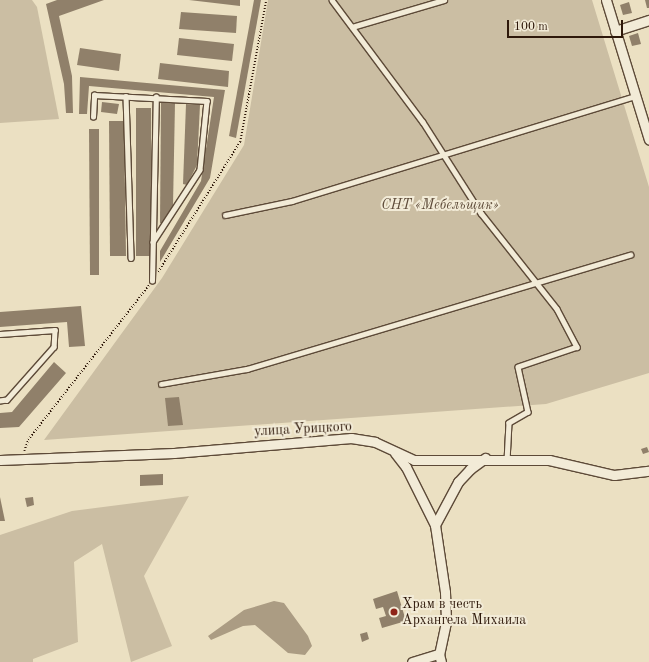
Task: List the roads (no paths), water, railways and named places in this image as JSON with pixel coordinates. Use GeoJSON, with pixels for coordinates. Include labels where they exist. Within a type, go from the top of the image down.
{"type":"FeatureCollection","features":[{"type":"Feature","properties":{"kind":"street"},"geometry":{"type":"LineString","coordinates":[[606,0],[636,96],[646,116],[649,140]]}},
{"type":"Feature","properties":{"kind":"street"},"geometry":{"type":"LineString","coordinates":[[615,31],[649,20]]}},
{"type":"Feature","properties":{"kind":"street","name":"улица Урицкого"},"geometry":{"type":"LineString","coordinates":[[0,460],[174,453],[351,438],[375,442],[395,453],[414,460],[485,458],[549,460],[614,475],[649,471]]}},
{"type":"Feature","properties":{"kind":"street"},"geometry":{"type":"LineString","coordinates":[[395,453],[406,467],[435,525],[442,564],[446,622],[440,658],[412,662]]}},
{"type":"Feature","properties":{"kind":"street"},"geometry":{"type":"LineString","coordinates":[[435,525],[458,482],[470,469],[485,458]]}},
{"type":"Feature","properties":{"kind":"lane"},"geometry":{"type":"LineString","coordinates":[[332,0],[423,122],[481,213],[557,309],[577,347],[518,367],[528,412],[509,423],[507,459]]}},
{"type":"Feature","properties":{"kind":"lane"},"geometry":{"type":"LineString","coordinates":[[352,27],[444,0]]}},
{"type":"Feature","properties":{"kind":"lane"},"geometry":{"type":"LineString","coordinates":[[93,118],[94,95],[156,97],[207,102],[200,170],[153,242]]}},
{"type":"Feature","properties":{"kind":"lane"},"geometry":{"type":"LineString","coordinates":[[126,96],[131,258]]}},
{"type":"Feature","properties":{"kind":"lane"},"geometry":{"type":"LineString","coordinates":[[225,215],[292,201],[636,96]]}},
{"type":"Feature","properties":{"kind":"lane"},"geometry":{"type":"LineString","coordinates":[[152,281],[156,97]]}},
{"type":"Feature","properties":{"kind":"lane"},"geometry":{"type":"LineString","coordinates":[[161,384],[247,369],[630,254]]}},
{"type":"Feature","properties":{"kind":"lane"},"geometry":{"type":"LineString","coordinates":[[0,334],[54,330],[54,346],[7,400],[0,401]]}},
{"type":"Feature","properties":{"kind":"place","name":"Храм в честь Архангела Михаила"},"geometry":{"type":"Point","coordinates":[394,612]}},
{"type":"Feature","properties":{"kind":"park label","name":"СНТ «Мебельщик»"},"geometry":{"type":"Point","coordinates":[440,205]}}]}
